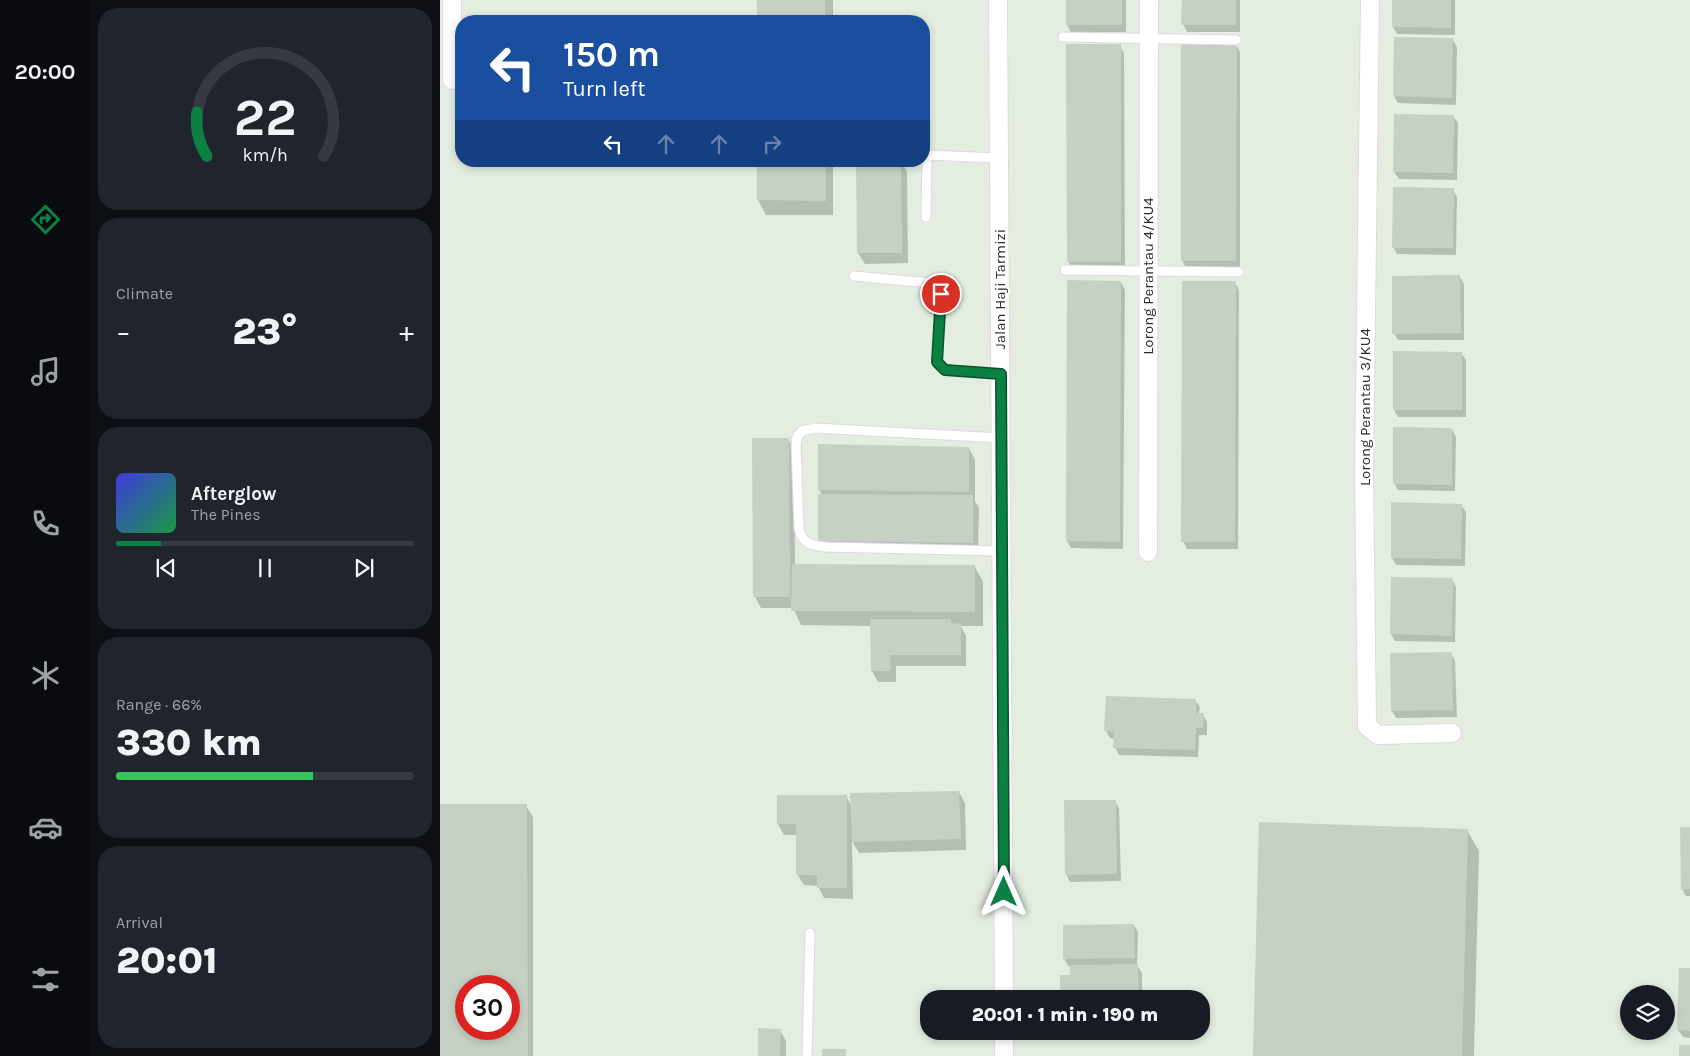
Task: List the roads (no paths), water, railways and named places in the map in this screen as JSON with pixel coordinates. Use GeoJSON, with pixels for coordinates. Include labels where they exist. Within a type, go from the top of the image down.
{"type":"FeatureCollection","features":[{"type":"Feature","properties":{"kind":"street"},"geometry":{"type":"LineString","coordinates":[[452,0],[452,80]]}},
{"type":"Feature","properties":{"kind":"street","name":"Jalan Haji Tarmizi"},"geometry":{"type":"LineString","coordinates":[[998,0],[1004,990]]}},
{"type":"Feature","properties":{"kind":"street","name":"Lorong Perantau 4/KU4"},"geometry":{"type":"LineString","coordinates":[[1148,552],[1149,0]]}},
{"type":"Feature","properties":{"kind":"street","name":"Lorong Perantau 3/KU4"},"geometry":{"type":"LineString","coordinates":[[1370,0],[1364,472],[1367,726],[1378,735],[1452,733]]}},
{"type":"Feature","properties":{"kind":"street"},"geometry":{"type":"LineString","coordinates":[[1004,1040],[1004,1056]]}},
{"type":"Feature","properties":{"kind":"lane"},"geometry":{"type":"LineString","coordinates":[[1063,37],[1236,40]]}},
{"type":"Feature","properties":{"kind":"lane"},"geometry":{"type":"LineString","coordinates":[[930,155],[999,158]]}},
{"type":"Feature","properties":{"kind":"lane"},"geometry":{"type":"LineString","coordinates":[[926,167],[926,217]]}},
{"type":"Feature","properties":{"kind":"lane"},"geometry":{"type":"LineString","coordinates":[[1065,270],[1239,272]]}},
{"type":"Feature","properties":{"kind":"lane"},"geometry":{"type":"LineString","coordinates":[[854,276],[930,283],[941,294],[937,362],[945,370],[1001,374]]}},
{"type":"Feature","properties":{"kind":"lane"},"geometry":{"type":"LineString","coordinates":[[1001,438],[815,428],[802,431],[797,437],[796,446],[799,529],[802,537],[810,544],[827,547],[1002,551]]}},
{"type":"Feature","properties":{"kind":"lane"},"geometry":{"type":"LineString","coordinates":[[807,1056],[810,934]]}}]}
